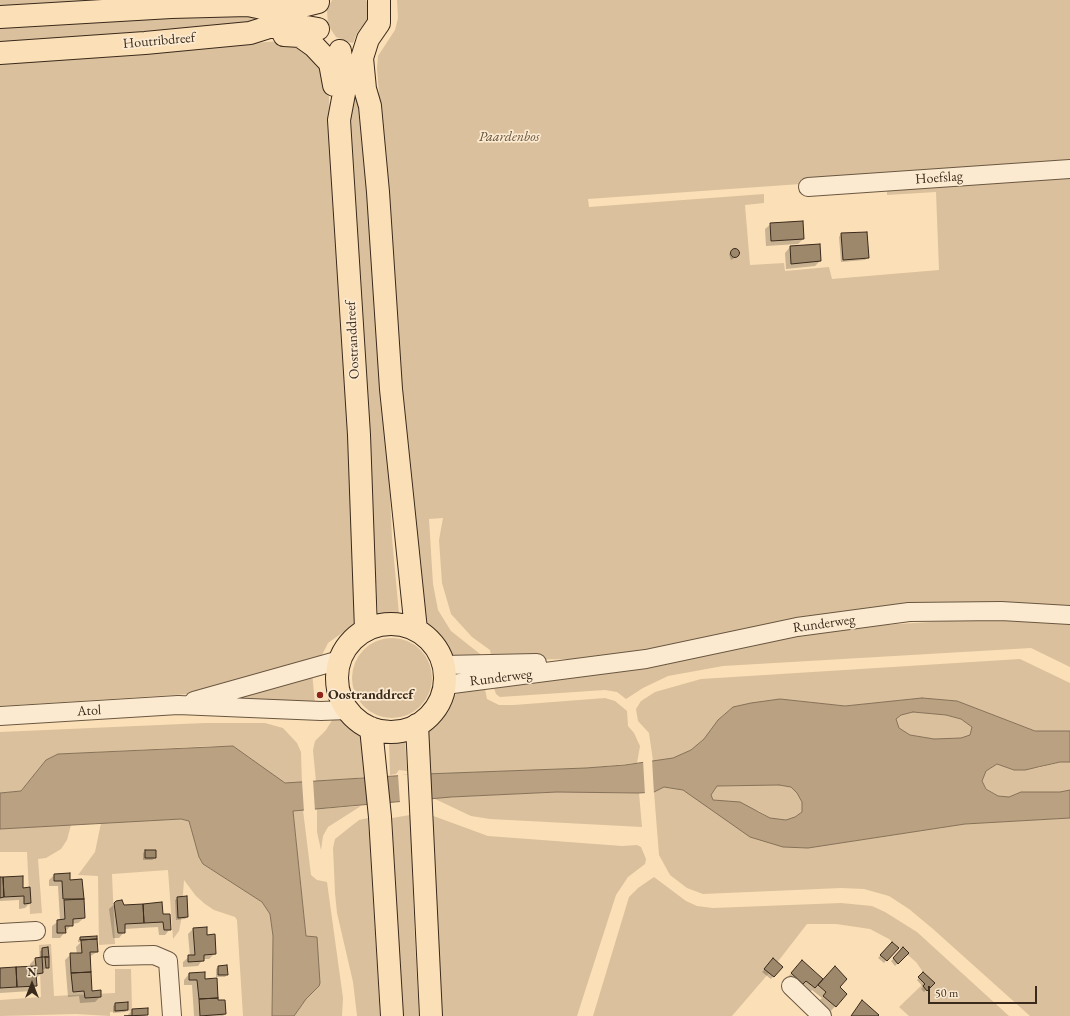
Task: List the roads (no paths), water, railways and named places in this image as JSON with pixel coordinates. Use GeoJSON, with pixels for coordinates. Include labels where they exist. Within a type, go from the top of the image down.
{"type":"FeatureCollection","features":[{"type":"Feature","properties":{"kind":"main road"},"geometry":{"type":"LineString","coordinates":[[379,0],[379,23],[368,39],[373,89],[370,106],[378,192],[391,389],[416,630]]}},
{"type":"Feature","properties":{"kind":"main road"},"geometry":{"type":"LineString","coordinates":[[0,17],[137,8],[256,3],[267,9],[294,8],[318,1],[315,17],[318,29],[328,44],[347,53],[368,50],[382,40],[391,25],[393,8],[391,0]]}},
{"type":"Feature","properties":{"kind":"main road","name":"Houtribdreef"},"geometry":{"type":"LineString","coordinates":[[0,53],[144,44],[250,33],[269,27],[289,26],[318,29]]}},
{"type":"Feature","properties":{"kind":"main road"},"geometry":{"type":"LineString","coordinates":[[250,33],[300,36],[314,46],[325,58],[332,70],[339,120]]}},
{"type":"Feature","properties":{"kind":"main road","name":"Oostranddreef"},"geometry":{"type":"LineString","coordinates":[[340,51],[345,88],[339,120],[359,427],[366,630]]}},
{"type":"Feature","properties":{"kind":"main road"},"geometry":{"type":"LineString","coordinates":[[378,625],[404,625],[416,630],[431,641],[441,657],[444,675],[436,708],[428,718],[417,725],[394,732],[371,728],[354,717],[347,710],[341,698],[337,673],[340,660],[350,643],[366,630],[378,625]]}},
{"type":"Feature","properties":{"kind":"main road"},"geometry":{"type":"LineString","coordinates":[[417,725],[431,1016]]}},
{"type":"Feature","properties":{"kind":"main road"},"geometry":{"type":"LineString","coordinates":[[371,728],[380,817],[392,1016]]}},
{"type":"Feature","properties":{"kind":"street","name":"Hoefslag"},"geometry":{"type":"LineString","coordinates":[[808,187],[1070,169]]}},
{"type":"Feature","properties":{"kind":"street","name":"Runderweg"},"geometry":{"type":"LineString","coordinates":[[444,675],[547,663],[582,667],[646,659],[797,628],[909,612],[1000,611],[1070,615]]}},
{"type":"Feature","properties":{"kind":"street","name":"Atol"},"geometry":{"type":"LineString","coordinates":[[178,705],[340,660]]}},
{"type":"Feature","properties":{"kind":"street","name":"Atol"},"geometry":{"type":"LineString","coordinates":[[0,716],[178,705],[347,710]]}},
{"type":"Feature","properties":{"kind":"street"},"geometry":{"type":"LineString","coordinates":[[0,933],[36,930]]}},
{"type":"Feature","properties":{"kind":"street"},"geometry":{"type":"LineString","coordinates":[[113,956],[154,955],[168,961],[172,1016]]}},
{"type":"Feature","properties":{"kind":"street"},"geometry":{"type":"LineString","coordinates":[[791,986],[822,1016]]}},
{"type":"Feature","properties":{"kind":"place","name":"Oostranddreef"},"geometry":{"type":"Point","coordinates":[320,695]}},
{"type":"Feature","properties":{"kind":"park label","name":"Paardenbos"},"geometry":{"type":"Point","coordinates":[509,137]}}]}
